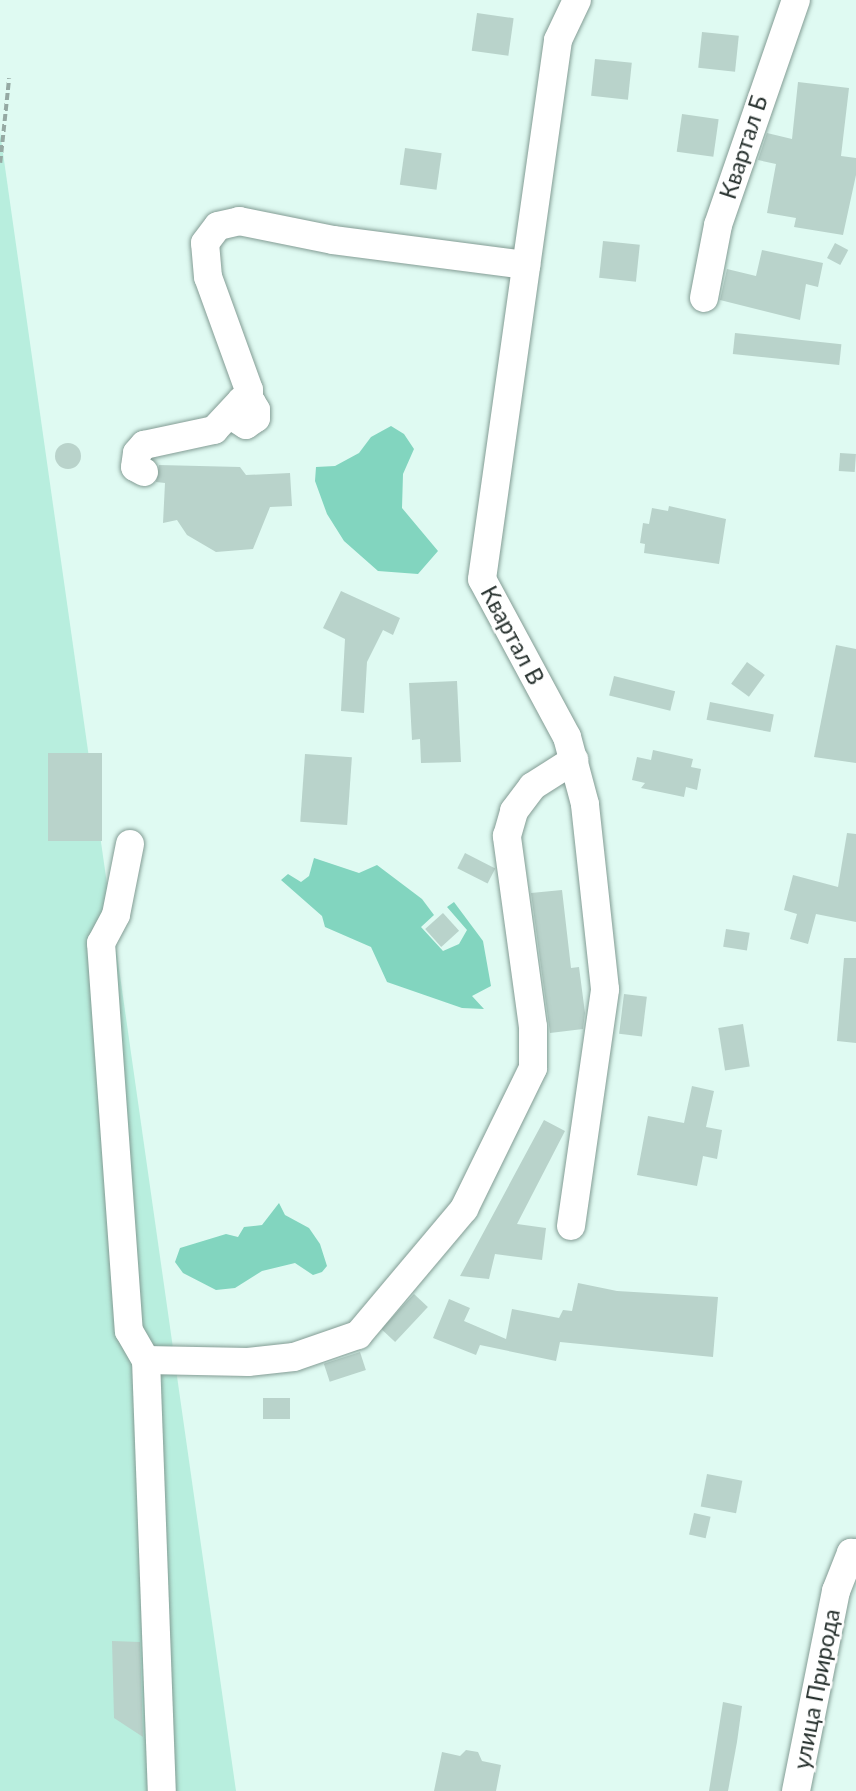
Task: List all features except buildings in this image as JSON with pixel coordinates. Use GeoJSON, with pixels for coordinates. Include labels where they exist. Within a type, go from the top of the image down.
{"type":"FeatureCollection","features":[{"type":"Feature","properties":{"kind":"street","name":"Квартал В"},"geometry":{"type":"LineString","coordinates":[[571,1226],[605,989],[584,804],[567,737],[482,579],[558,40],[577,0]]}},
{"type":"Feature","properties":{"kind":"street","name":"Квартал Б"},"geometry":{"type":"LineString","coordinates":[[704,298],[718,225],[796,0]]}},
{"type":"Feature","properties":{"kind":"street"},"geometry":{"type":"LineString","coordinates":[[144,472],[135,467],[137,453],[144,445],[214,430],[240,409],[249,390],[208,276],[205,243],[218,226],[239,221],[334,240],[526,265]]}},
{"type":"Feature","properties":{"kind":"street"},"geometry":{"type":"LineString","coordinates":[[146,1360],[248,1362],[294,1357],[358,1335],[464,1209],[533,1068],[533,1027],[507,836],[514,811],[533,786],[574,760]]}},
{"type":"Feature","properties":{"kind":"street"},"geometry":{"type":"LineString","coordinates":[[130,844],[116,915],[102,943],[129,1331],[146,1360],[162,1791]]}},
{"type":"Feature","properties":{"kind":"street","name":"улица Природа"},"geometry":{"type":"LineString","coordinates":[[796,1791],[836,1591],[851,1553],[856,1553]]}},
{"type":"Feature","properties":{"kind":"path"},"geometry":{"type":"LineString","coordinates":[[0,163],[9,78]]}},
{"type":"Feature","properties":{"kind":"shaded area"},"geometry":{"type":"Polygon","coordinates":[[[0,132],[236,1791],[0,1791],[0,132]]]}},
{"type":"Feature","properties":{"kind":"shaded area"},"geometry":{"type":"Polygon","coordinates":[[[391,426],[404,434],[414,449],[403,474],[402,508],[438,551],[418,574],[378,571],[344,541],[327,514],[315,481],[316,467],[335,466],[359,453],[371,437],[391,426]]]}},
{"type":"Feature","properties":{"kind":"shaded area"},"geometry":{"type":"Polygon","coordinates":[[[314,858],[359,873],[377,865],[422,899],[434,915],[421,927],[443,951],[459,944],[467,930],[447,907],[454,902],[483,941],[491,986],[472,996],[484,1009],[462,1008],[387,982],[371,947],[325,927],[322,916],[281,880],[288,874],[301,882],[309,876],[314,858]]]}},
{"type":"Feature","properties":{"kind":"shaded area"},"geometry":{"type":"Polygon","coordinates":[[[279,1203],[285,1215],[309,1228],[320,1244],[327,1266],[322,1272],[313,1275],[295,1263],[262,1271],[235,1288],[216,1290],[183,1273],[175,1262],[180,1248],[226,1234],[238,1237],[244,1227],[262,1225],[279,1203]]]}}]}
